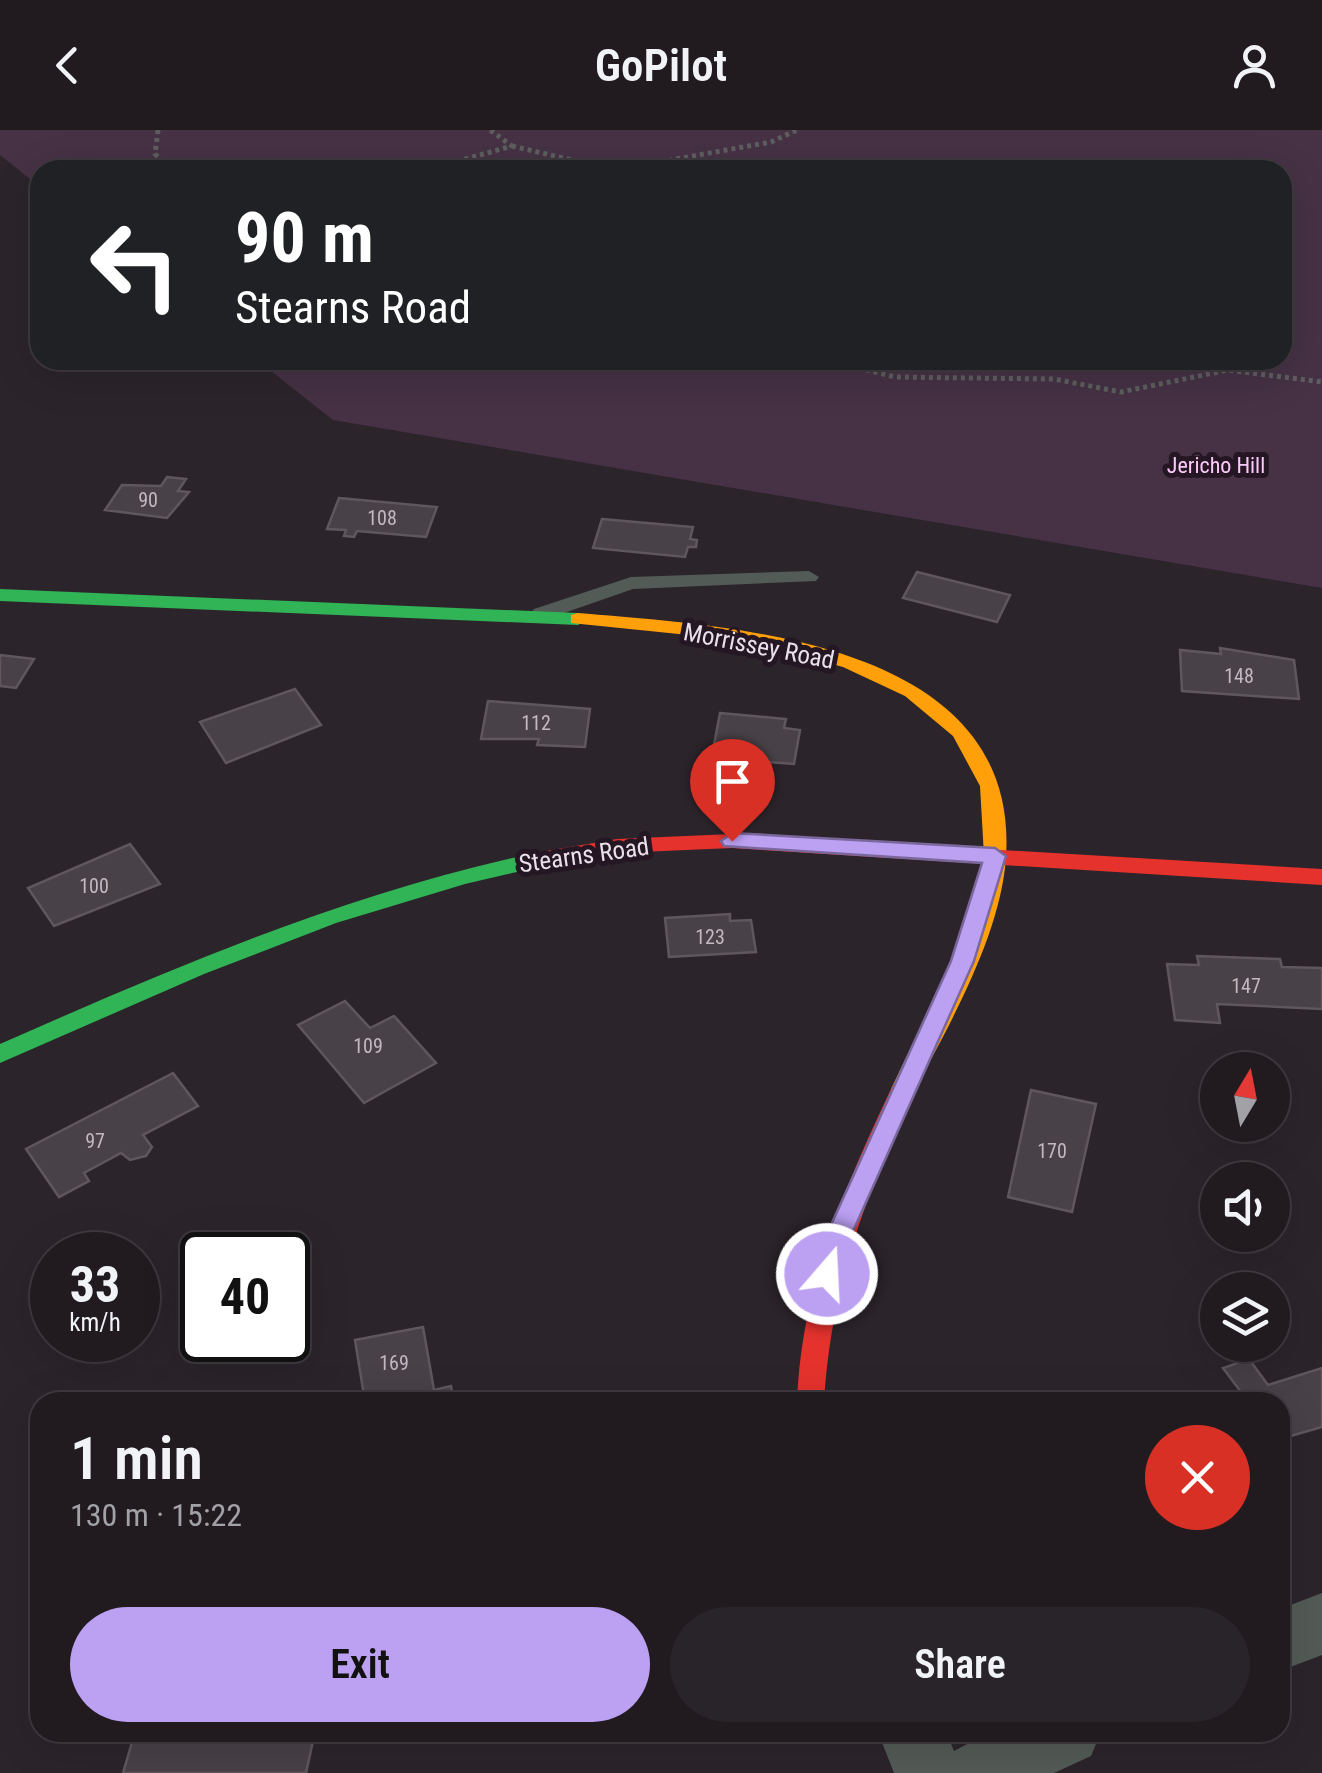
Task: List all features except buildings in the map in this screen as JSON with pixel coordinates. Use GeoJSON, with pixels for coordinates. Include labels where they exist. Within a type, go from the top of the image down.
{"type":"FeatureCollection","features":[{"type":"Feature","properties":{"kind":"street","name":"Morrissey Road"},"geometry":{"type":"LineString","coordinates":[[0,594],[532,618],[764,642],[827,655],[884,676],[933,702],[970,739],[992,781],[995,856],[962,961],[834,1247],[814,1328],[811,1392]]}},
{"type":"Feature","properties":{"kind":"street","name":"Stearns Road"},"geometry":{"type":"LineString","coordinates":[[0,1054],[286,930],[396,894],[506,866],[617,846],[732,841],[1322,877]]}},
{"type":"Feature","properties":{"kind":"street"},"geometry":{"type":"LineString","coordinates":[[1290,1636],[1322,1624]]}},
{"type":"Feature","properties":{"kind":"street"},"geometry":{"type":"LineString","coordinates":[[916,1742],[928,1773]]}},
{"type":"Feature","properties":{"kind":"street"},"geometry":{"type":"LineString","coordinates":[[979,1773],[1046,1742]]}},
{"type":"Feature","properties":{"kind":"lane"},"geometry":{"type":"LineString","coordinates":[[532,618],[631,583],[809,577]]}},
{"type":"Feature","properties":{"kind":"path"},"geometry":{"type":"LineString","coordinates":[[158,130],[155,154],[162,160]]}},
{"type":"Feature","properties":{"kind":"path"},"geometry":{"type":"LineString","coordinates":[[490,130],[512,146],[572,160]]}},
{"type":"Feature","properties":{"kind":"path"},"geometry":{"type":"LineString","coordinates":[[670,160],[771,142],[797,130]]}},
{"type":"Feature","properties":{"kind":"path"},"geometry":{"type":"LineString","coordinates":[[462,160],[512,146]]}},
{"type":"Feature","properties":{"kind":"path"},"geometry":{"type":"LineString","coordinates":[[867,370],[895,377],[1054,379],[1121,392],[1228,370],[1322,382]]}},
{"type":"Feature","properties":{"kind":"green space","name":"Jericho Hill"},"geometry":{"type":"Polygon","coordinates":[[[0,130],[1322,130],[1322,588],[333,420],[270,370],[1292,370],[1292,160],[30,160],[30,179],[0,155],[0,130]]]}},
{"type":"Feature","properties":{"kind":"traffic: fast"},"geometry":{"type":"LineString","coordinates":[[0,595],[578,619]]}},
{"type":"Feature","properties":{"kind":"traffic: fast"},"geometry":{"type":"LineString","coordinates":[[0,1054],[196,968],[329,917],[465,876],[535,861]]}},
{"type":"Feature","properties":{"kind":"traffic: slow"},"geometry":{"type":"LineString","coordinates":[[578,619],[708,631],[780,644],[850,663],[912,691],[961,732],[990,786],[995,856],[971,946],[903,1089]]}},
{"type":"Feature","properties":{"kind":"traffic: jam"},"geometry":{"type":"LineString","coordinates":[[535,861],[617,846],[732,841],[1322,877]]}},
{"type":"Feature","properties":{"kind":"traffic: jam"},"geometry":{"type":"LineString","coordinates":[[811,1392],[819,1317],[838,1240],[903,1089]]}},
{"type":"Feature","properties":{"kind":"route"},"geometry":{"type":"LineString","coordinates":[[732,841],[995,856],[962,961],[834,1247],[827,1274]]}}]}
